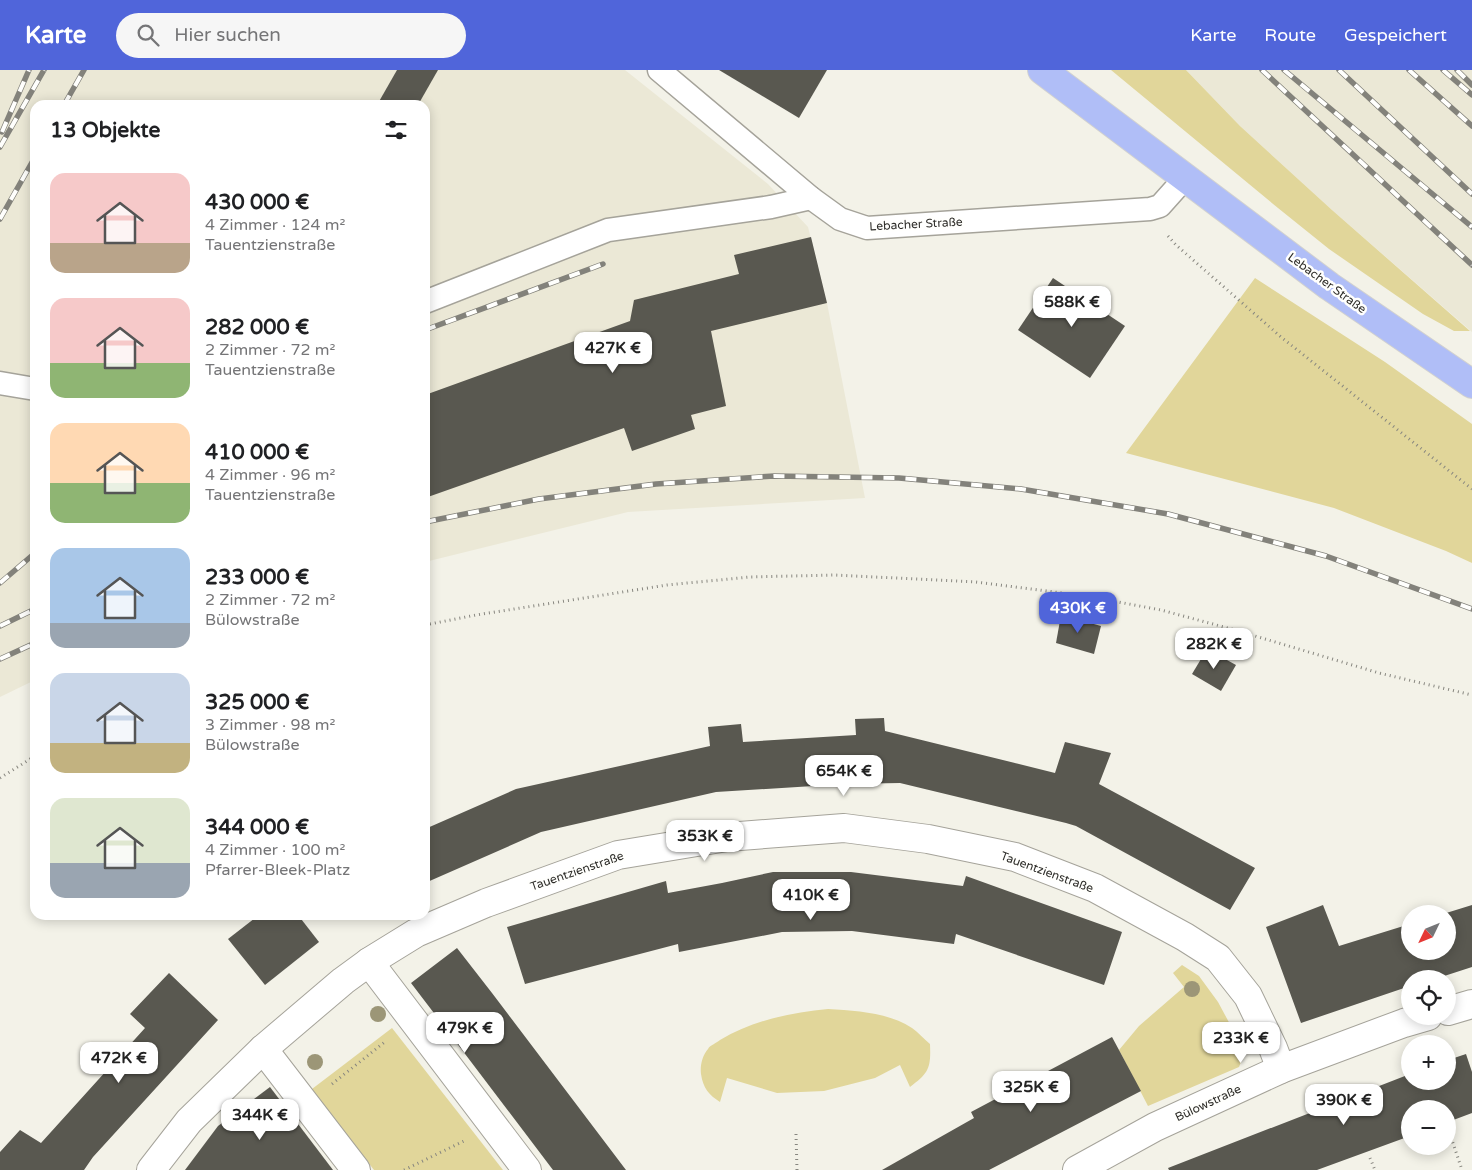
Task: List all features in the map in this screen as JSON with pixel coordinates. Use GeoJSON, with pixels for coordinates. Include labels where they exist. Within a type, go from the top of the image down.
{"type":"FeatureCollection","features":[{"type":"Feature","properties":{"kind":"main road","name":"Lebacher Straße"},"geometry":{"type":"LineString","coordinates":[[1042,70],[1329,286],[1472,384]]}},
{"type":"Feature","properties":{"kind":"street","name":"Tauentzienstraße"},"geometry":{"type":"LineString","coordinates":[[151,1170],[188,1121],[263,1049],[369,962],[416,933],[486,903],[618,855],[727,837],[844,828],[928,839],[1015,857],[1095,888],[1218,958],[1248,996],[1281,1069]]}},
{"type":"Feature","properties":{"kind":"street"},"geometry":{"type":"LineString","coordinates":[[369,962],[527,1170]]}},
{"type":"Feature","properties":{"kind":"street"},"geometry":{"type":"LineString","coordinates":[[1456,1009],[1472,1004]]}},
{"type":"Feature","properties":{"kind":"street","name":"Bülowstraße"},"geometry":{"type":"LineString","coordinates":[[1077,1170],[1155,1127],[1281,1069],[1401,1024]]}},
{"type":"Feature","properties":{"kind":"street"},"geometry":{"type":"LineString","coordinates":[[263,1049],[356,1170]]}},
{"type":"Feature","properties":{"kind":"lane","name":"Lebacher Straße"},"geometry":{"type":"LineString","coordinates":[[659,70],[811,198],[840,219],[867,228],[1150,209],[1160,206],[1185,178]]}},
{"type":"Feature","properties":{"kind":"lane"},"geometry":{"type":"LineString","coordinates":[[430,300],[608,230],[771,207],[811,198]]}},
{"type":"Feature","properties":{"kind":"lane"},"geometry":{"type":"LineString","coordinates":[[0,383],[30,388]]}},
{"type":"Feature","properties":{"kind":"path"},"geometry":{"type":"LineString","coordinates":[[1176,245],[1282,337],[1472,489]]}},
{"type":"Feature","properties":{"kind":"path"},"geometry":{"type":"LineString","coordinates":[[430,624],[667,584],[750,577],[834,575],[976,582],[1086,596],[1161,610],[1379,673],[1472,695]]}},
{"type":"Feature","properties":{"kind":"path"},"geometry":{"type":"LineString","coordinates":[[0,778],[30,759]]}},
{"type":"Feature","properties":{"kind":"path"},"geometry":{"type":"LineString","coordinates":[[329,1086],[390,1038]]}},
{"type":"Feature","properties":{"kind":"path"},"geometry":{"type":"LineString","coordinates":[[404,1170],[494,1126]]}},
{"type":"Feature","properties":{"kind":"path"},"geometry":{"type":"LineString","coordinates":[[796,1134],[797,1170]]}},
{"type":"Feature","properties":{"kind":"path"},"geometry":{"type":"LineString","coordinates":[[1456,1152],[1462,1170]]}},
{"type":"Feature","properties":{"kind":"path"},"geometry":{"type":"LineString","coordinates":[[1370,1158],[1375,1170]]}},
{"type":"Feature","properties":{"kind":"shaded area"},"geometry":{"type":"Polygon","coordinates":[[[0,70],[625,70],[768,184],[808,227],[827,303],[865,498],[628,512],[430,561],[430,100],[30,100],[30,682],[0,697],[0,70]]]}},
{"type":"Feature","properties":{"kind":"shaded area"},"geometry":{"type":"Polygon","coordinates":[[[1111,70],[1186,70],[1240,126],[1470,331],[1454,331],[1423,314],[1329,249],[1111,70]]]}},
{"type":"Feature","properties":{"kind":"shaded area"},"geometry":{"type":"Polygon","coordinates":[[[1186,70],[1472,70],[1472,332],[1332,210],[1240,126],[1186,70]]]}},
{"type":"Feature","properties":{"kind":"shaded area"},"geometry":{"type":"Polygon","coordinates":[[[1255,278],[1385,362],[1472,424],[1472,563],[1446,551],[1334,508],[1126,453],[1255,278]]]}},
{"type":"Feature","properties":{"kind":"shaded area"},"geometry":{"type":"Polygon","coordinates":[[[1182,965],[1199,976],[1218,1002],[1232,1028],[1243,1057],[1239,1067],[1148,1106],[1119,1050],[1139,1026],[1184,987],[1173,973],[1182,965]]]}},
{"type":"Feature","properties":{"kind":"shaded area"},"geometry":{"type":"Polygon","coordinates":[[[828,1009],[882,1015],[912,1028],[930,1044],[930,1059],[925,1074],[910,1087],[900,1065],[875,1078],[824,1091],[777,1093],[727,1078],[720,1102],[707,1091],[703,1083],[701,1068],[704,1055],[712,1045],[745,1027],[759,1022],[786,1015],[828,1009]]]}},
{"type":"Feature","properties":{"kind":"shaded area"},"geometry":{"type":"Polygon","coordinates":[[[392,1028],[503,1170],[374,1170],[312,1089],[392,1028]]]}},
{"type":"Feature","properties":{"kind":"building"},"geometry":{"type":"Polygon","coordinates":[[[397,70],[438,70],[421,100],[380,100],[397,70]]]}},
{"type":"Feature","properties":{"kind":"building"},"geometry":{"type":"Polygon","coordinates":[[[719,70],[827,70],[799,118],[719,70]]]}},
{"type":"Feature","properties":{"kind":"building"},"geometry":{"type":"Polygon","coordinates":[[[811,237],[827,303],[711,331],[726,406],[691,415],[695,429],[632,451],[624,428],[430,496],[430,393],[630,321],[634,300],[739,274],[734,255],[811,237]]]}},
{"type":"Feature","properties":{"kind":"building"},"geometry":{"type":"Polygon","coordinates":[[[1053,278],[1125,326],[1090,378],[1018,330],[1053,278]]]}},
{"type":"Feature","properties":{"kind":"building"},"geometry":{"type":"Polygon","coordinates":[[[1061,615],[1101,626],[1094,654],[1056,643],[1061,615]]]}},
{"type":"Feature","properties":{"kind":"building"},"geometry":{"type":"Polygon","coordinates":[[[1207,649],[1236,665],[1221,691],[1192,674],[1207,649]]]}},
{"type":"Feature","properties":{"kind":"building"},"geometry":{"type":"Polygon","coordinates":[[[884,718],[885,731],[1055,773],[1065,742],[1111,753],[1099,784],[1255,868],[1230,910],[1076,826],[900,783],[845,784],[716,792],[541,832],[430,881],[430,827],[516,789],[710,746],[708,727],[741,724],[743,742],[856,735],[855,719],[884,718]]]}},
{"type":"Feature","properties":{"kind":"building"},"geometry":{"type":"Polygon","coordinates":[[[773,872],[851,872],[963,886],[966,876],[1122,932],[1104,985],[956,934],[954,944],[852,931],[782,932],[679,952],[678,944],[525,984],[507,927],[666,881],[668,893],[773,872]]]}},
{"type":"Feature","properties":{"kind":"building"},"geometry":{"type":"Polygon","coordinates":[[[1323,905],[1339,946],[1401,927],[1401,960],[1456,960],[1456,910],[1472,905],[1472,967],[1456,972],[1456,970],[1401,970],[1401,989],[1301,1023],[1266,927],[1323,905]]]}},
{"type":"Feature","properties":{"kind":"building"},"geometry":{"type":"Polygon","coordinates":[[[253,920],[302,920],[319,942],[265,985],[228,939],[253,920]]]}},
{"type":"Feature","properties":{"kind":"building"},"geometry":{"type":"Polygon","coordinates":[[[457,948],[626,1170],[553,1170],[411,983],[457,948]]]}},
{"type":"Feature","properties":{"kind":"building"},"geometry":{"type":"Polygon","coordinates":[[[169,973],[218,1020],[93,1157],[84,1170],[0,1170],[0,1152],[20,1130],[41,1143],[145,1028],[130,1014],[169,973]]]}},
{"type":"Feature","properties":{"kind":"building"},"geometry":{"type":"Polygon","coordinates":[[[1112,1037],[1141,1091],[989,1170],[882,1170],[974,1118],[971,1112],[1112,1037]]]}},
{"type":"Feature","properties":{"kind":"building"},"geometry":{"type":"Polygon","coordinates":[[[1466,1054],[1472,1072],[1472,1113],[1456,1119],[1456,1100],[1401,1100],[1401,1139],[1317,1170],[1169,1170],[1168,1168],[1401,1077],[1401,1090],[1456,1090],[1456,1057],[1466,1054]]]}},
{"type":"Feature","properties":{"kind":"building"},"geometry":{"type":"Polygon","coordinates":[[[270,1087],[333,1170],[185,1170],[218,1126],[270,1087]]]}},
{"type":"Feature","properties":{"kind":"railway"},"geometry":{"type":"LineString","coordinates":[[2,132],[29,70]]}},
{"type":"Feature","properties":{"kind":"railway"},"geometry":{"type":"LineString","coordinates":[[0,147],[44,70]]}},
{"type":"Feature","properties":{"kind":"railway"},"geometry":{"type":"LineString","coordinates":[[67,100],[84,70]]}},
{"type":"Feature","properties":{"kind":"railway"},"geometry":{"type":"LineString","coordinates":[[1262,70],[1472,265]]}},
{"type":"Feature","properties":{"kind":"railway"},"geometry":{"type":"LineString","coordinates":[[1284,70],[1472,227]]}},
{"type":"Feature","properties":{"kind":"railway"},"geometry":{"type":"LineString","coordinates":[[1339,70],[1472,194]]}},
{"type":"Feature","properties":{"kind":"railway"},"geometry":{"type":"LineString","coordinates":[[1409,70],[1472,126]]}},
{"type":"Feature","properties":{"kind":"railway"},"geometry":{"type":"LineString","coordinates":[[1443,70],[1472,95]]}},
{"type":"Feature","properties":{"kind":"railway"},"geometry":{"type":"LineString","coordinates":[[1457,70],[1472,85]]}},
{"type":"Feature","properties":{"kind":"railway"},"geometry":{"type":"LineString","coordinates":[[0,219],[30,166]]}},
{"type":"Feature","properties":{"kind":"railway"},"geometry":{"type":"LineString","coordinates":[[430,328],[603,264]]}},
{"type":"Feature","properties":{"kind":"railway"},"geometry":{"type":"LineString","coordinates":[[430,521],[539,499],[656,484],[774,476],[899,478],[1021,489],[1168,514],[1326,556],[1472,609]]}},
{"type":"Feature","properties":{"kind":"railway"},"geometry":{"type":"LineString","coordinates":[[0,583],[30,557]]}},
{"type":"Feature","properties":{"kind":"railway"},"geometry":{"type":"LineString","coordinates":[[0,626],[30,611]]}},
{"type":"Feature","properties":{"kind":"railway"},"geometry":{"type":"LineString","coordinates":[[0,659],[30,645]]}}]}
